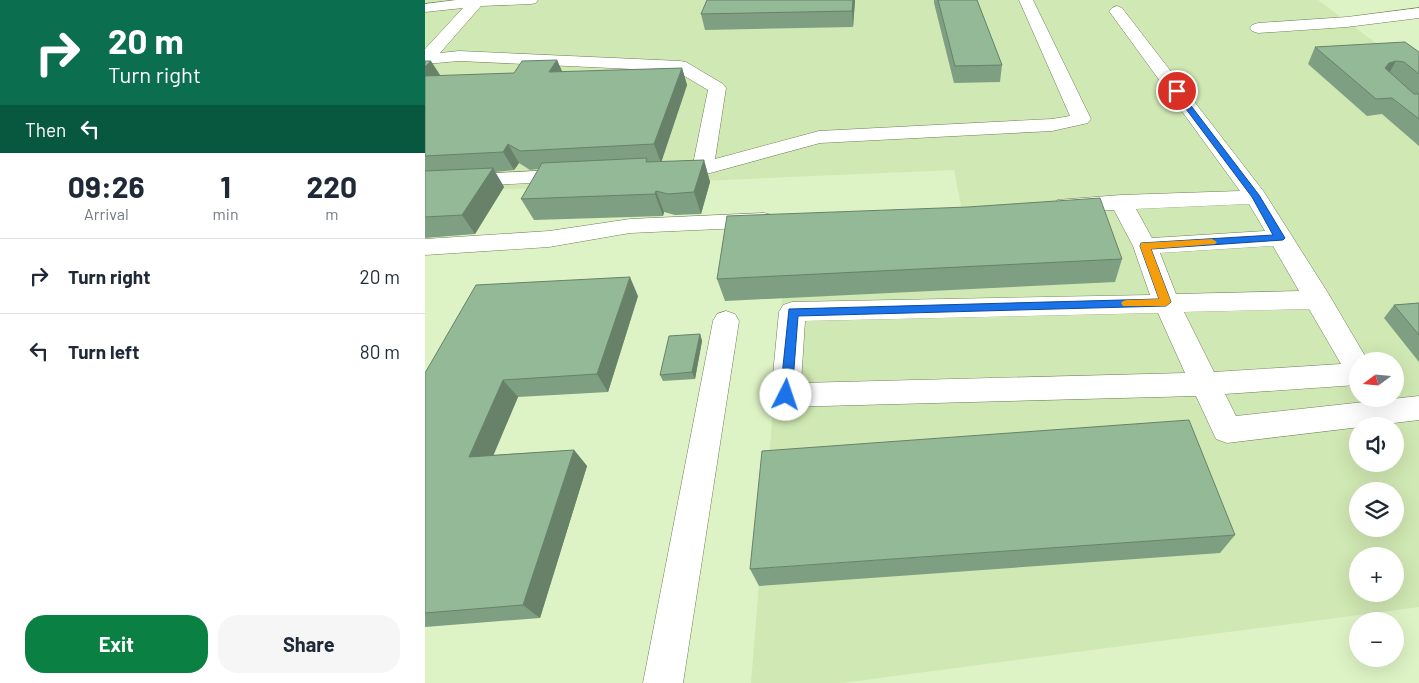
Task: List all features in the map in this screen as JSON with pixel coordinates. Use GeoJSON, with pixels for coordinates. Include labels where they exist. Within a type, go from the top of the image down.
{"type":"FeatureCollection","features":[{"type":"Feature","properties":{"kind":"street"},"geometry":{"type":"LineString","coordinates":[[425,8],[477,2],[531,0]]}},
{"type":"Feature","properties":{"kind":"street"},"geometry":{"type":"LineString","coordinates":[[425,59],[459,56],[679,66],[717,88],[693,169],[819,137],[1052,125],[1081,119],[1026,0]]}},
{"type":"Feature","properties":{"kind":"street"},"geometry":{"type":"LineString","coordinates":[[1396,0],[1417,14]]}},
{"type":"Feature","properties":{"kind":"street"},"geometry":{"type":"LineString","coordinates":[[425,59],[477,2]]}},
{"type":"Feature","properties":{"kind":"street"},"geometry":{"type":"LineString","coordinates":[[1117,11],[1256,197],[1349,353]]}},
{"type":"Feature","properties":{"kind":"street"},"geometry":{"type":"LineString","coordinates":[[1258,28],[1347,22],[1417,14]]}},
{"type":"Feature","properties":{"kind":"street"},"geometry":{"type":"LineString","coordinates":[[425,183],[594,174]]}},
{"type":"Feature","properties":{"kind":"street"},"geometry":{"type":"LineString","coordinates":[[1042,206],[1256,197]]}},
{"type":"Feature","properties":{"kind":"street"},"geometry":{"type":"LineString","coordinates":[[1121,202],[1145,246],[1166,302],[1203,384],[1227,430],[1384,408]]}},
{"type":"Feature","properties":{"kind":"street"},"geometry":{"type":"LineString","coordinates":[[425,247],[549,239],[631,226],[787,219]]}},
{"type":"Feature","properties":{"kind":"street"},"geometry":{"type":"LineString","coordinates":[[1145,246],[1280,238]]}},
{"type":"Feature","properties":{"kind":"street"},"geometry":{"type":"LineString","coordinates":[[1319,300],[792,312],[786,395],[1203,384],[1349,375]]}},
{"type":"Feature","properties":{"kind":"street"},"geometry":{"type":"LineString","coordinates":[[663,683],[726,321]]}},
{"type":"Feature","properties":{"kind":"shaded area"},"geometry":{"type":"Polygon","coordinates":[[[425,0],[1318,0],[1419,75],[1419,607],[1381,612],[1349,612],[1349,616],[842,683],[751,683],[782,298],[725,301],[733,238],[962,211],[954,170],[425,193],[425,0]]]}},
{"type":"Feature","properties":{"kind":"building"},"geometry":{"type":"Polygon","coordinates":[[[707,0],[853,0],[852,11],[701,14],[707,0]]]}},
{"type":"Feature","properties":{"kind":"building"},"geometry":{"type":"Polygon","coordinates":[[[938,0],[977,0],[1002,65],[955,66],[938,0]]]}},
{"type":"Feature","properties":{"kind":"building"},"geometry":{"type":"Polygon","coordinates":[[[1405,42],[1419,52],[1419,74],[1404,62],[1396,61],[1389,63],[1385,68],[1414,94],[1419,94],[1419,119],[1392,98],[1376,99],[1315,47],[1405,42]]]}},
{"type":"Feature","properties":{"kind":"building"},"geometry":{"type":"Polygon","coordinates":[[[557,60],[549,72],[682,68],[654,144],[520,151],[508,144],[503,152],[425,156],[425,76],[514,73],[522,61],[557,60]]]}},
{"type":"Feature","properties":{"kind":"building"},"geometry":{"type":"Polygon","coordinates":[[[425,61],[431,61],[425,67],[425,61]]]}},
{"type":"Feature","properties":{"kind":"building"},"geometry":{"type":"Polygon","coordinates":[[[647,158],[646,162],[704,160],[694,192],[668,194],[656,191],[655,194],[521,199],[542,163],[647,158]]]}},
{"type":"Feature","properties":{"kind":"building"},"geometry":{"type":"Polygon","coordinates":[[[493,168],[462,215],[425,217],[425,171],[493,168]]]}},
{"type":"Feature","properties":{"kind":"building"},"geometry":{"type":"Polygon","coordinates":[[[1100,198],[1122,259],[717,279],[727,216],[968,207],[1100,198]]]}},
{"type":"Feature","properties":{"kind":"building"},"geometry":{"type":"Polygon","coordinates":[[[630,277],[597,374],[503,380],[469,457],[574,450],[523,605],[425,613],[425,373],[476,285],[630,277]]]}},
{"type":"Feature","properties":{"kind":"building"},"geometry":{"type":"Polygon","coordinates":[[[1419,303],[1419,335],[1394,305],[1419,303]]]}},
{"type":"Feature","properties":{"kind":"building"},"geometry":{"type":"Polygon","coordinates":[[[700,334],[692,372],[660,375],[669,336],[700,334]]]}},
{"type":"Feature","properties":{"kind":"building"},"geometry":{"type":"Polygon","coordinates":[[[1189,420],[1235,535],[750,569],[762,451],[1189,420]]]}},
{"type":"Feature","properties":{"kind":"slow traffic"},"geometry":{"type":"LineString","coordinates":[[1127,303],[1166,302],[1145,246],[1212,242]]}},
{"type":"Feature","properties":{"kind":"route"},"geometry":{"type":"LineString","coordinates":[[786,395],[792,312],[1166,302],[1145,246],[1280,238],[1256,197],[1177,91]]}}]}
